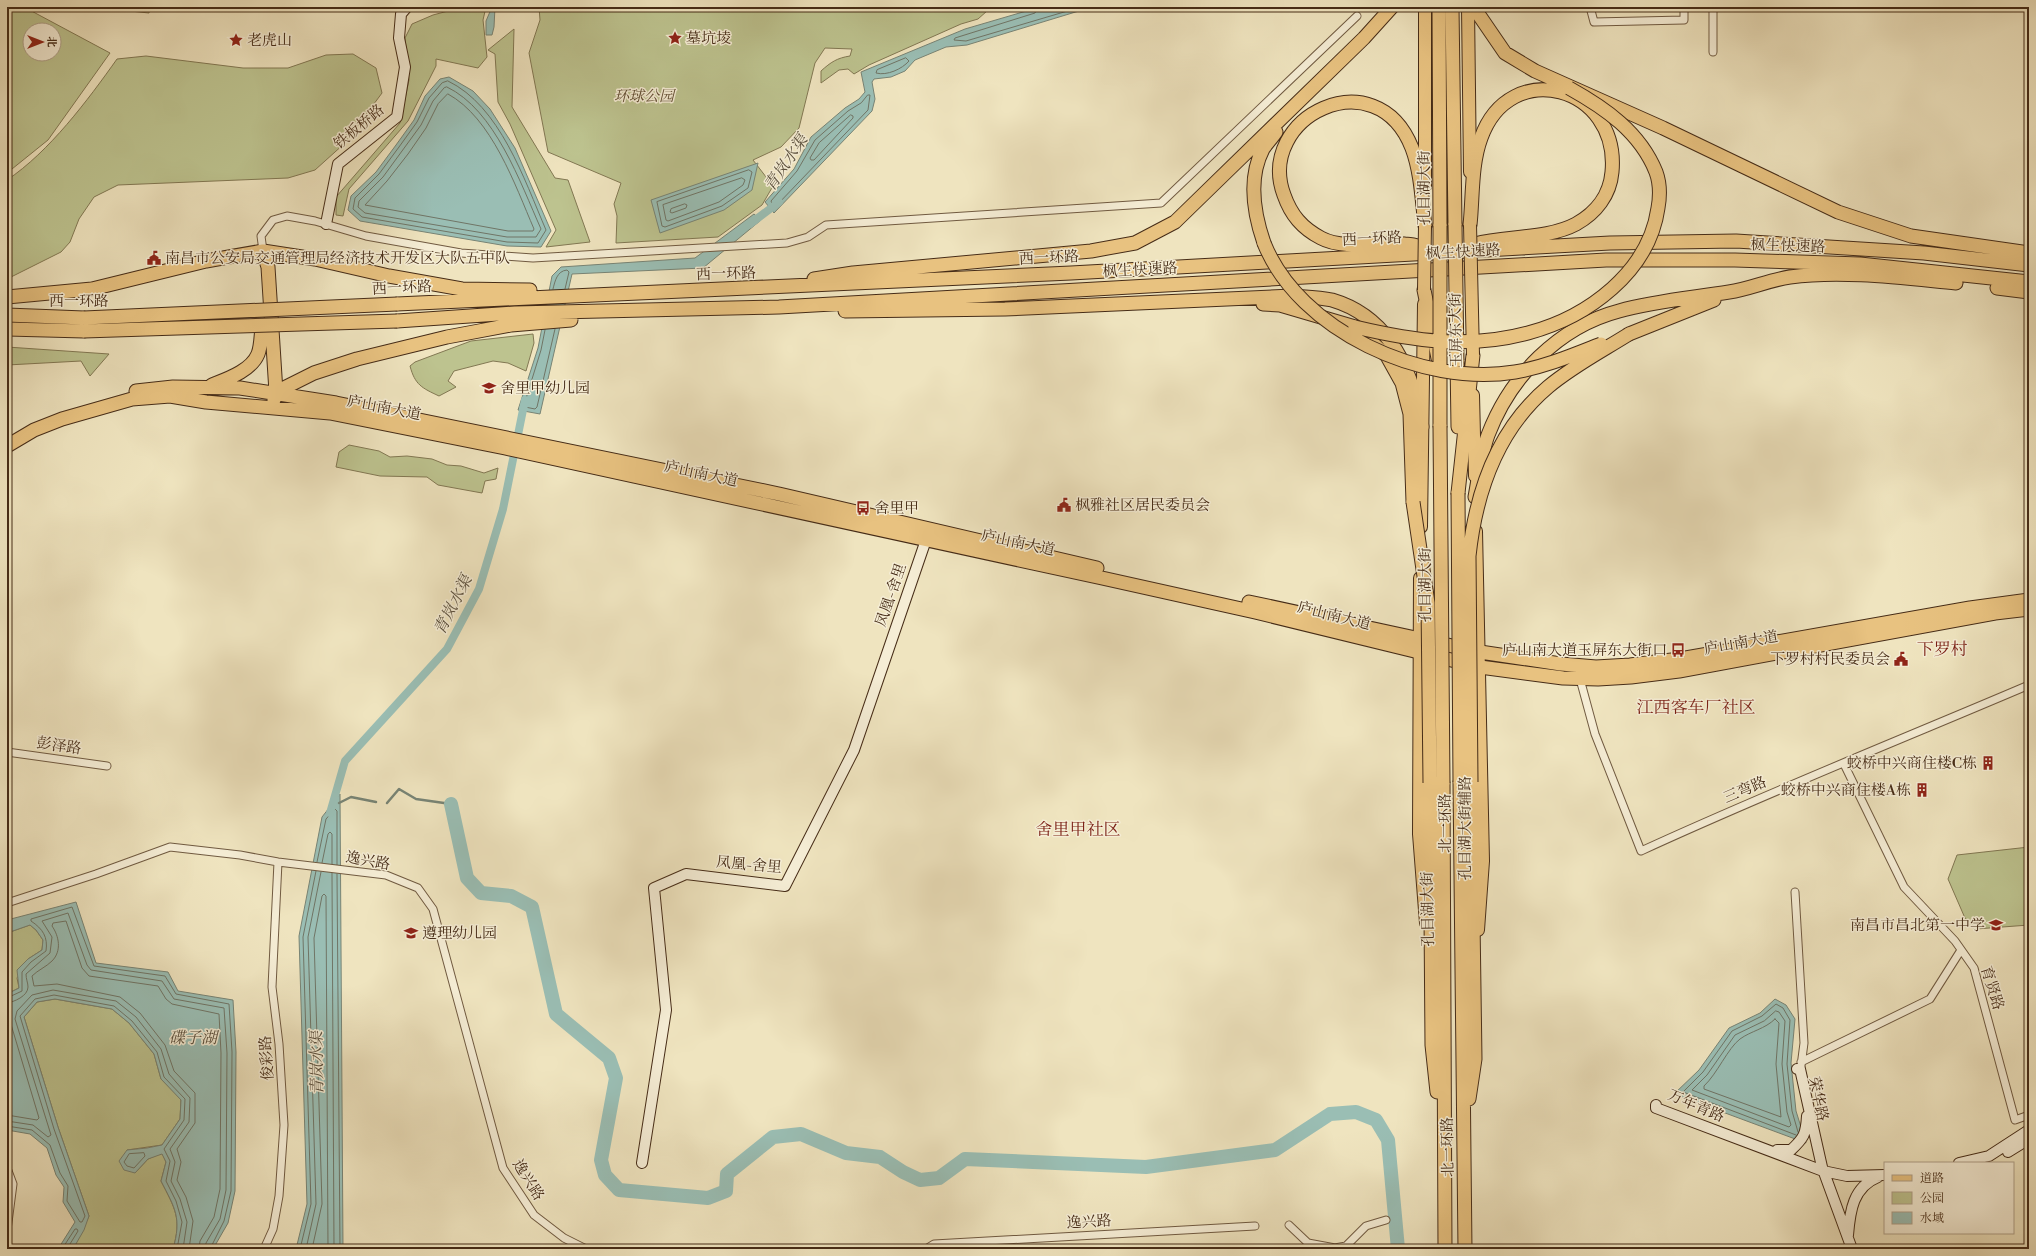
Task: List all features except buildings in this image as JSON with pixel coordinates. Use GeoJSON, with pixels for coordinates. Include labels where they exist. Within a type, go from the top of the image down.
{"type":"FeatureCollection","features":[{"type":"Feature","properties":{"kind":"highway"},"geometry":{"type":"LineString","coordinates":[[745,290],[853,273],[1091,251],[1135,243],[1175,222],[1364,38],[1392,7]]}},
{"type":"Feature","properties":{"kind":"highway","name":"孔目湖大街"},"geometry":{"type":"LineString","coordinates":[[1439,7],[1440,426],[1437,783],[1445,1162]]}},
{"type":"Feature","properties":{"kind":"highway","name":"孔目湖大街"},"geometry":{"type":"LineString","coordinates":[[1452,7],[1458,493]]}},
{"type":"Feature","properties":{"kind":"highway"},"geometry":{"type":"LineString","coordinates":[[1477,7],[1479,16],[1506,53],[1535,72],[1664,128],[1838,212],[1911,236],[2029,253]]}},
{"type":"Feature","properties":{"kind":"highway"},"geometry":{"type":"LineString","coordinates":[[1157,302],[1280,305],[1355,327],[1400,338],[1433,342],[1465,342],[1500,339],[1530,333],[1562,320],[1590,305],[1614,287],[1631,269],[1644,252],[1656,225],[1660,197],[1657,174],[1648,155],[1629,129],[1611,113],[1569,88]]}},
{"type":"Feature","properties":{"kind":"highway"},"geometry":{"type":"LineString","coordinates":[[1425,226],[1419,174],[1412,148],[1394,118],[1372,106],[1353,101],[1334,104],[1312,114],[1294,130],[1284,148],[1280,165],[1280,185],[1289,209],[1301,225],[1322,239],[1350,245],[1405,244],[1445,251],[1494,239],[1541,235],[1575,225],[1592,213],[1605,198],[1611,180],[1613,161],[1611,140],[1601,120],[1588,105],[1573,95],[1554,91],[1535,90],[1516,96],[1498,108],[1488,122],[1481,138],[1476,159],[1470,225]]}},
{"type":"Feature","properties":{"kind":"highway"},"geometry":{"type":"LineString","coordinates":[[1298,102],[1263,149],[1256,169],[1254,195],[1257,223],[1271,259],[1293,291],[1327,322],[1368,347],[1412,363],[1445,370],[1481,374],[1514,372],[1548,364],[1630,334],[1732,292]]}},
{"type":"Feature","properties":{"kind":"highway","name":"枫生快速路"},"geometry":{"type":"LineString","coordinates":[[1445,251],[1610,243],[1736,241],[1924,253],[2029,264]]}},
{"type":"Feature","properties":{"kind":"highway"},"geometry":{"type":"LineString","coordinates":[[7,297],[92,289],[206,261],[263,251],[315,259],[389,276],[462,289],[670,291]]}},
{"type":"Feature","properties":{"kind":"highway"},"geometry":{"type":"LineString","coordinates":[[208,387],[236,374],[250,364],[258,354],[262,327],[260,267],[263,251]]}},
{"type":"Feature","properties":{"kind":"highway"},"geometry":{"type":"LineString","coordinates":[[263,251],[268,267],[271,392]]}},
{"type":"Feature","properties":{"kind":"highway","name":"西一环路"},"geometry":{"type":"LineString","coordinates":[[7,315],[84,325],[397,304],[670,291],[745,290],[1079,273],[1445,251]]}},
{"type":"Feature","properties":{"kind":"highway","name":"枫生快速路"},"geometry":{"type":"LineString","coordinates":[[779,307],[1606,260],[1735,260],[1860,264],[2029,282]]}},
{"type":"Feature","properties":{"kind":"highway"},"geometry":{"type":"LineString","coordinates":[[1476,497],[1488,435],[1506,398],[1536,359],[1563,337],[1586,323],[1617,311],[1651,303],[1732,292],[1790,277],[1846,275],[1940,282],[2029,292]]}},
{"type":"Feature","properties":{"kind":"highway"},"geometry":{"type":"LineString","coordinates":[[1424,290],[1440,368]]}},
{"type":"Feature","properties":{"kind":"highway"},"geometry":{"type":"LineString","coordinates":[[746,308],[847,311],[1005,309],[1292,296],[1331,300],[1362,313],[1394,346],[1409,373],[1417,399],[1422,427]]}},
{"type":"Feature","properties":{"kind":"highway","name":"西一环路"},"geometry":{"type":"LineString","coordinates":[[7,328],[84,325],[397,321],[515,313],[779,307]]}},
{"type":"Feature","properties":{"kind":"highway"},"geometry":{"type":"LineString","coordinates":[[256,405],[271,392],[314,373],[357,359],[447,337],[511,325],[674,310]]}},
{"type":"Feature","properties":{"kind":"highway"},"geometry":{"type":"LineString","coordinates":[[262,327],[265,340],[273,408]]}},
{"type":"Feature","properties":{"kind":"highway"},"geometry":{"type":"LineString","coordinates":[[1355,327],[1387,356],[1402,383],[1410,414],[1413,502],[1428,603],[1437,783],[1431,988],[1432,1045],[1445,1162]]}},
{"type":"Feature","properties":{"kind":"highway"},"geometry":{"type":"LineString","coordinates":[[1464,1140],[1475,1059],[1466,782],[1469,556],[1472,530],[1481,489],[1496,451],[1520,415],[1548,387],[1584,362],[1630,334]]}},
{"type":"Feature","properties":{"kind":"highway"},"geometry":{"type":"LineString","coordinates":[[1458,493],[1473,355]]}},
{"type":"Feature","properties":{"kind":"highway","name":"庐山南大道"},"geometry":{"type":"LineString","coordinates":[[7,436],[34,422],[63,410],[145,389],[208,387],[271,392],[532,449],[779,494],[928,534],[1254,612],[1419,654],[1480,667],[1563,678],[1580,679],[1631,677],[1679,671],[1995,613],[2029,609]]}},
{"type":"Feature","properties":{"kind":"highway","name":"庐山南大道"},"geometry":{"type":"LineString","coordinates":[[7,446],[34,430],[62,419],[132,399],[170,396],[206,402],[256,405],[330,413],[503,443]]}},
{"type":"Feature","properties":{"kind":"highway","name":"北一环路"},"geometry":{"type":"LineString","coordinates":[[1458,493],[1466,782],[1464,1140],[1465,1249]]}},
{"type":"Feature","properties":{"kind":"highway","name":"庐山南大道"},"geometry":{"type":"LineString","coordinates":[[928,534],[1120,573],[1480,652],[1561,664],[1596,667],[1630,665],[1680,659],[1970,608],[2029,600]]}},
{"type":"Feature","properties":{"kind":"highway","name":"北一环路"},"geometry":{"type":"LineString","coordinates":[[1445,1162],[1445,1249]]}},
{"type":"Feature","properties":{"kind":"main road"},"geometry":{"type":"LineString","coordinates":[[1425,7],[1425,226],[1419,654],[1419,834],[1431,988]]}},
{"type":"Feature","properties":{"kind":"main road","name":"玉屏东大街"},"geometry":{"type":"LineString","coordinates":[[1468,7],[1470,225],[1480,652]]}},
{"type":"Feature","properties":{"kind":"main road","name":"孔目湖大街辅路"},"geometry":{"type":"LineString","coordinates":[[1473,1003],[1483,862],[1480,652]]}},
{"type":"Feature","properties":{"kind":"street","name":"铁板桥路"},"geometry":{"type":"LineString","coordinates":[[326,224],[338,164],[397,117],[405,67],[399,38],[401,14],[407,7]]}},
{"type":"Feature","properties":{"kind":"street"},"geometry":{"type":"LineString","coordinates":[[1590,7],[1594,22],[1684,20],[1684,7]]}},
{"type":"Feature","properties":{"kind":"street"},"geometry":{"type":"LineString","coordinates":[[1713,7],[1713,52]]}},
{"type":"Feature","properties":{"kind":"street"},"geometry":{"type":"LineString","coordinates":[[263,251],[261,236],[273,220],[287,216],[326,224],[366,236],[461,253],[533,258],[787,243],[808,237],[826,225],[1161,203],[1357,16]]}},
{"type":"Feature","properties":{"kind":"street","name":"凤凰-舍里"},"geometry":{"type":"LineString","coordinates":[[642,1163],[666,1010],[654,888],[686,874],[785,886],[854,750],[928,534]]}},
{"type":"Feature","properties":{"kind":"street","name":"三弯路"},"geometry":{"type":"LineString","coordinates":[[1580,679],[1595,734],[1641,851],[1742,805],[1844,764],[2029,685]]}},
{"type":"Feature","properties":{"kind":"street","name":"彭泽路"},"geometry":{"type":"LineString","coordinates":[[7,752],[107,766]]}},
{"type":"Feature","properties":{"kind":"street","name":"育贤路"},"geometry":{"type":"LineString","coordinates":[[1844,764],[1904,887],[1961,950],[1974,968],[2015,1120],[2029,1115]]}},
{"type":"Feature","properties":{"kind":"street","name":"逸兴路"},"geometry":{"type":"LineString","coordinates":[[7,902],[96,874],[170,847],[240,854],[278,862],[386,875],[418,888],[433,909],[503,1168],[534,1215],[564,1238],[586,1249]]}},
{"type":"Feature","properties":{"kind":"street","name":"俊彩路"},"geometry":{"type":"LineString","coordinates":[[264,1249],[274,1229],[279,1196],[284,1125],[279,1044],[272,987],[278,862]]}},
{"type":"Feature","properties":{"kind":"street"},"geometry":{"type":"LineString","coordinates":[[1795,892],[1804,1043],[1801,1065]]}},
{"type":"Feature","properties":{"kind":"street"},"geometry":{"type":"LineString","coordinates":[[1801,1065],[1930,999],[1961,950]]}},
{"type":"Feature","properties":{"kind":"street","name":"荣华路"},"geometry":{"type":"LineString","coordinates":[[1801,1065],[1797,1069],[1820,1168],[1848,1244],[1852,1249]]}},
{"type":"Feature","properties":{"kind":"street","name":"荣华路"},"geometry":{"type":"LineString","coordinates":[[1801,1065],[1820,1168]]}},
{"type":"Feature","properties":{"kind":"street","name":"万年青路"},"geometry":{"type":"LineString","coordinates":[[1820,1168],[1777,1150],[1656,1105],[1656,1108],[1820,1168],[1846,1176],[1884,1173]]}},
{"type":"Feature","properties":{"kind":"street"},"geometry":{"type":"LineString","coordinates":[[1777,1150],[1791,1150],[1798,1144],[1806,1133],[1807,1116]]}},
{"type":"Feature","properties":{"kind":"street"},"geometry":{"type":"LineString","coordinates":[[1963,1162],[1989,1156],[2029,1130]]}},
{"type":"Feature","properties":{"kind":"street"},"geometry":{"type":"LineString","coordinates":[[1989,1162],[2029,1139]]}},
{"type":"Feature","properties":{"kind":"street"},"geometry":{"type":"LineString","coordinates":[[7,1168],[13,1184],[7,1230]]}},
{"type":"Feature","properties":{"kind":"street"},"geometry":{"type":"LineString","coordinates":[[1848,1244],[1850,1210],[1854,1198],[1869,1181],[1884,1173]]}},
{"type":"Feature","properties":{"kind":"street"},"geometry":{"type":"LineString","coordinates":[[1289,1225],[1308,1243],[1335,1248],[1346,1246],[1366,1226],[1386,1220]]}},
{"type":"Feature","properties":{"kind":"street","name":"逸兴路"},"geometry":{"type":"LineString","coordinates":[[926,1249],[934,1244],[1255,1226]]}},
{"type":"Feature","properties":{"kind":"green space"},"geometry":{"type":"Polygon","coordinates":[[[7,7],[24,7],[52,22],[22,22],[22,62],[62,62],[62,27],[110,53],[48,140],[7,173],[7,7]]]}},
{"type":"Feature","properties":{"kind":"green space"},"geometry":{"type":"Polygon","coordinates":[[[93,7],[150,7],[149,13],[93,7]]]}},
{"type":"Feature","properties":{"kind":"green space"},"geometry":{"type":"Polygon","coordinates":[[[463,7],[486,7],[483,20],[487,57],[478,68],[436,59],[436,66],[408,121],[349,189],[343,216],[336,215],[336,197],[400,123],[409,80],[405,38],[412,24],[433,15],[463,7]]]}},
{"type":"Feature","properties":{"kind":"green space","name":"环球公园"},"geometry":{"type":"Polygon","coordinates":[[[539,7],[1002,7],[987,11],[978,19],[961,24],[869,65],[854,74],[848,69],[839,70],[821,83],[821,71],[834,61],[850,56],[852,49],[825,48],[815,63],[799,128],[781,147],[753,160],[773,186],[762,205],[718,237],[616,243],[617,216],[614,204],[621,183],[548,152],[529,53],[540,20],[539,7]]]}},
{"type":"Feature","properties":{"kind":"green space"},"geometry":{"type":"Polygon","coordinates":[[[514,29],[512,107],[555,178],[568,180],[590,242],[546,247],[556,230],[510,124],[498,102],[495,54],[488,50],[514,29]]]}},
{"type":"Feature","properties":{"kind":"green space"},"geometry":{"type":"Polygon","coordinates":[[[353,54],[376,68],[382,93],[345,143],[315,170],[288,178],[118,185],[94,197],[79,219],[70,242],[61,252],[7,279],[7,180],[38,155],[53,140],[81,108],[117,59],[146,56],[243,68],[288,68],[326,55],[353,54]]]}},
{"type":"Feature","properties":{"kind":"green space"},"geometry":{"type":"Polygon","coordinates":[[[533,334],[534,343],[526,371],[508,363],[493,361],[454,371],[448,381],[456,387],[439,396],[428,391],[417,382],[410,366],[415,362],[471,341],[533,334]]]}},
{"type":"Feature","properties":{"kind":"green space"},"geometry":{"type":"Polygon","coordinates":[[[7,347],[109,354],[90,376],[81,361],[7,365],[7,347]]]}},
{"type":"Feature","properties":{"kind":"green space"},"geometry":{"type":"Polygon","coordinates":[[[349,445],[379,451],[390,457],[407,456],[432,459],[447,465],[461,466],[484,473],[498,468],[496,479],[485,481],[482,493],[438,485],[427,477],[380,476],[336,467],[339,452],[349,445]]]}},
{"type":"Feature","properties":{"kind":"green space"},"geometry":{"type":"Polygon","coordinates":[[[2029,847],[2029,925],[1976,929],[1968,925],[1948,879],[1957,855],[2029,847]]]}},
{"type":"Feature","properties":{"kind":"green space"},"geometry":{"type":"Polygon","coordinates":[[[30,925],[36,930],[43,940],[42,950],[28,959],[17,978],[19,988],[7,994],[7,933],[30,925]]]}},
{"type":"Feature","properties":{"kind":"green space"},"geometry":{"type":"Polygon","coordinates":[[[55,999],[112,1009],[129,1023],[154,1054],[161,1079],[181,1099],[180,1119],[162,1145],[127,1150],[135,1173],[148,1159],[162,1153],[166,1162],[161,1181],[176,1214],[177,1221],[176,1238],[173,1249],[73,1249],[89,1216],[58,1127],[24,1017],[37,1002],[55,999]]]}},
{"type":"Feature","properties":{"kind":"water"},"geometry":{"type":"Polygon","coordinates":[[[492,7],[495,7],[494,27],[492,35],[486,35],[486,21],[492,7]]]}},
{"type":"Feature","properties":{"kind":"water"},"geometry":{"type":"Polygon","coordinates":[[[1040,7],[1092,7],[967,45],[946,47],[915,60],[905,71],[891,77],[874,79],[872,82],[875,99],[872,111],[774,213],[765,202],[794,169],[811,137],[845,108],[859,99],[865,92],[861,72],[965,29],[1040,7]]]}},
{"type":"Feature","properties":{"kind":"water"},"geometry":{"type":"Polygon","coordinates":[[[449,77],[473,91],[490,109],[515,148],[551,231],[541,247],[507,246],[360,221],[348,210],[351,196],[376,172],[396,145],[414,120],[425,96],[440,79],[449,77]]]}},
{"type":"Feature","properties":{"kind":"water"},"geometry":{"type":"Polygon","coordinates":[[[758,163],[752,190],[724,210],[660,233],[651,200],[758,163]]]}},
{"type":"Feature","properties":{"kind":"water"},"geometry":{"type":"Polygon","coordinates":[[[754,214],[761,220],[703,268],[572,274],[540,414],[518,410],[538,348],[552,276],[561,267],[695,258],[754,214]]]}},
{"type":"Feature","properties":{"kind":"water"},"geometry":{"type":"Polygon","coordinates":[[[340,794],[343,1249],[296,1249],[307,1204],[299,936],[322,817],[340,794]]]}},
{"type":"Feature","properties":{"kind":"water","name":"碟子湖"},"geometry":{"type":"Polygon","coordinates":[[[76,902],[96,963],[168,972],[178,991],[233,1000],[236,1052],[235,1191],[228,1223],[213,1249],[173,1249],[176,1238],[177,1221],[173,1206],[161,1181],[166,1162],[162,1154],[148,1159],[135,1173],[124,1170],[119,1161],[127,1150],[162,1145],[180,1119],[181,1100],[161,1079],[154,1054],[129,1023],[112,1009],[55,999],[37,1002],[24,1017],[58,1127],[89,1216],[84,1230],[73,1249],[58,1249],[75,1222],[63,1202],[64,1187],[56,1175],[47,1148],[30,1134],[7,1130],[7,994],[19,988],[17,970],[28,959],[42,950],[43,940],[36,930],[30,925],[7,933],[7,920],[76,902]]]}},
{"type":"Feature","properties":{"kind":"water"},"geometry":{"type":"Polygon","coordinates":[[[1775,999],[1786,1005],[1795,1019],[1791,1063],[1796,1111],[1806,1143],[1674,1094],[1699,1070],[1729,1028],[1760,1013],[1775,999]]]}},
{"type":"Feature","properties":{"kind":"waterway","name":"青岚水渠"},"geometry":{"type":"LineString","coordinates":[[750,224],[779,202]]}},
{"type":"Feature","properties":{"kind":"waterway","name":"青岚水渠"},"geometry":{"type":"LineString","coordinates":[[330,813],[345,761],[447,649],[479,589],[503,509],[525,400]]}},
{"type":"Feature","properties":{"kind":"waterway"},"geometry":{"type":"LineString","coordinates":[[387,803],[399,789],[416,799],[451,804]]}},
{"type":"Feature","properties":{"kind":"waterway"},"geometry":{"type":"LineString","coordinates":[[339,803],[351,797],[376,802]]}},
{"type":"Feature","properties":{"kind":"waterway"},"geometry":{"type":"LineString","coordinates":[[451,804],[467,878],[481,893],[511,896],[532,907],[556,1014],[609,1058],[616,1078],[601,1160],[605,1175],[619,1190],[708,1198],[726,1191],[727,1174],[773,1137],[801,1134],[846,1153],[880,1157],[903,1172],[920,1180],[939,1178],[965,1159],[1146,1167],[1275,1150],[1330,1114],[1356,1112],[1376,1120],[1388,1140],[1398,1249]]}},
{"type":"Feature","properties":{"kind":"place","name":"墓坑堎"},"geometry":{"type":"Point","coordinates":[675,38]}},
{"type":"Feature","properties":{"kind":"place","name":"老虎山"},"geometry":{"type":"Point","coordinates":[236,40]}},
{"type":"Feature","properties":{"kind":"place","name":"南昌市公安局交通管理局经济技术开发区大队五中队"},"geometry":{"type":"Point","coordinates":[154,258]}},
{"type":"Feature","properties":{"kind":"place","name":"舍里甲幼儿园"},"geometry":{"type":"Point","coordinates":[489,388]}},
{"type":"Feature","properties":{"kind":"place","name":"枫雅社区居民委员会"},"geometry":{"type":"Point","coordinates":[1064,505]}},
{"type":"Feature","properties":{"kind":"place","name":"舍里甲"},"geometry":{"type":"Point","coordinates":[863,508]}},
{"type":"Feature","properties":{"kind":"place","name":"庐山南大道玉屏东大街口"},"geometry":{"type":"Point","coordinates":[1678,650]}},
{"type":"Feature","properties":{"kind":"place","name":"下罗村村民委员会"},"geometry":{"type":"Point","coordinates":[1901,659]}},
{"type":"Feature","properties":{"kind":"place","name":"蛟桥中兴商住楼C栋"},"geometry":{"type":"Point","coordinates":[1988,763]}},
{"type":"Feature","properties":{"kind":"place","name":"蛟桥中兴商住楼A栋"},"geometry":{"type":"Point","coordinates":[1922,790]}},
{"type":"Feature","properties":{"kind":"place","name":"南昌市昌北第一中学"},"geometry":{"type":"Point","coordinates":[1996,925]}},
{"type":"Feature","properties":{"kind":"place","name":"遵理幼儿园"},"geometry":{"type":"Point","coordinates":[411,933]}},
{"type":"Feature","properties":{"kind":"district","name":"下罗村"},"geometry":{"type":"Point","coordinates":[1942,650]}},
{"type":"Feature","properties":{"kind":"district","name":"江西客车厂社区"},"geometry":{"type":"Point","coordinates":[1696,708]}},
{"type":"Feature","properties":{"kind":"district","name":"舍里甲社区"},"geometry":{"type":"Point","coordinates":[1078,830]}}]}
